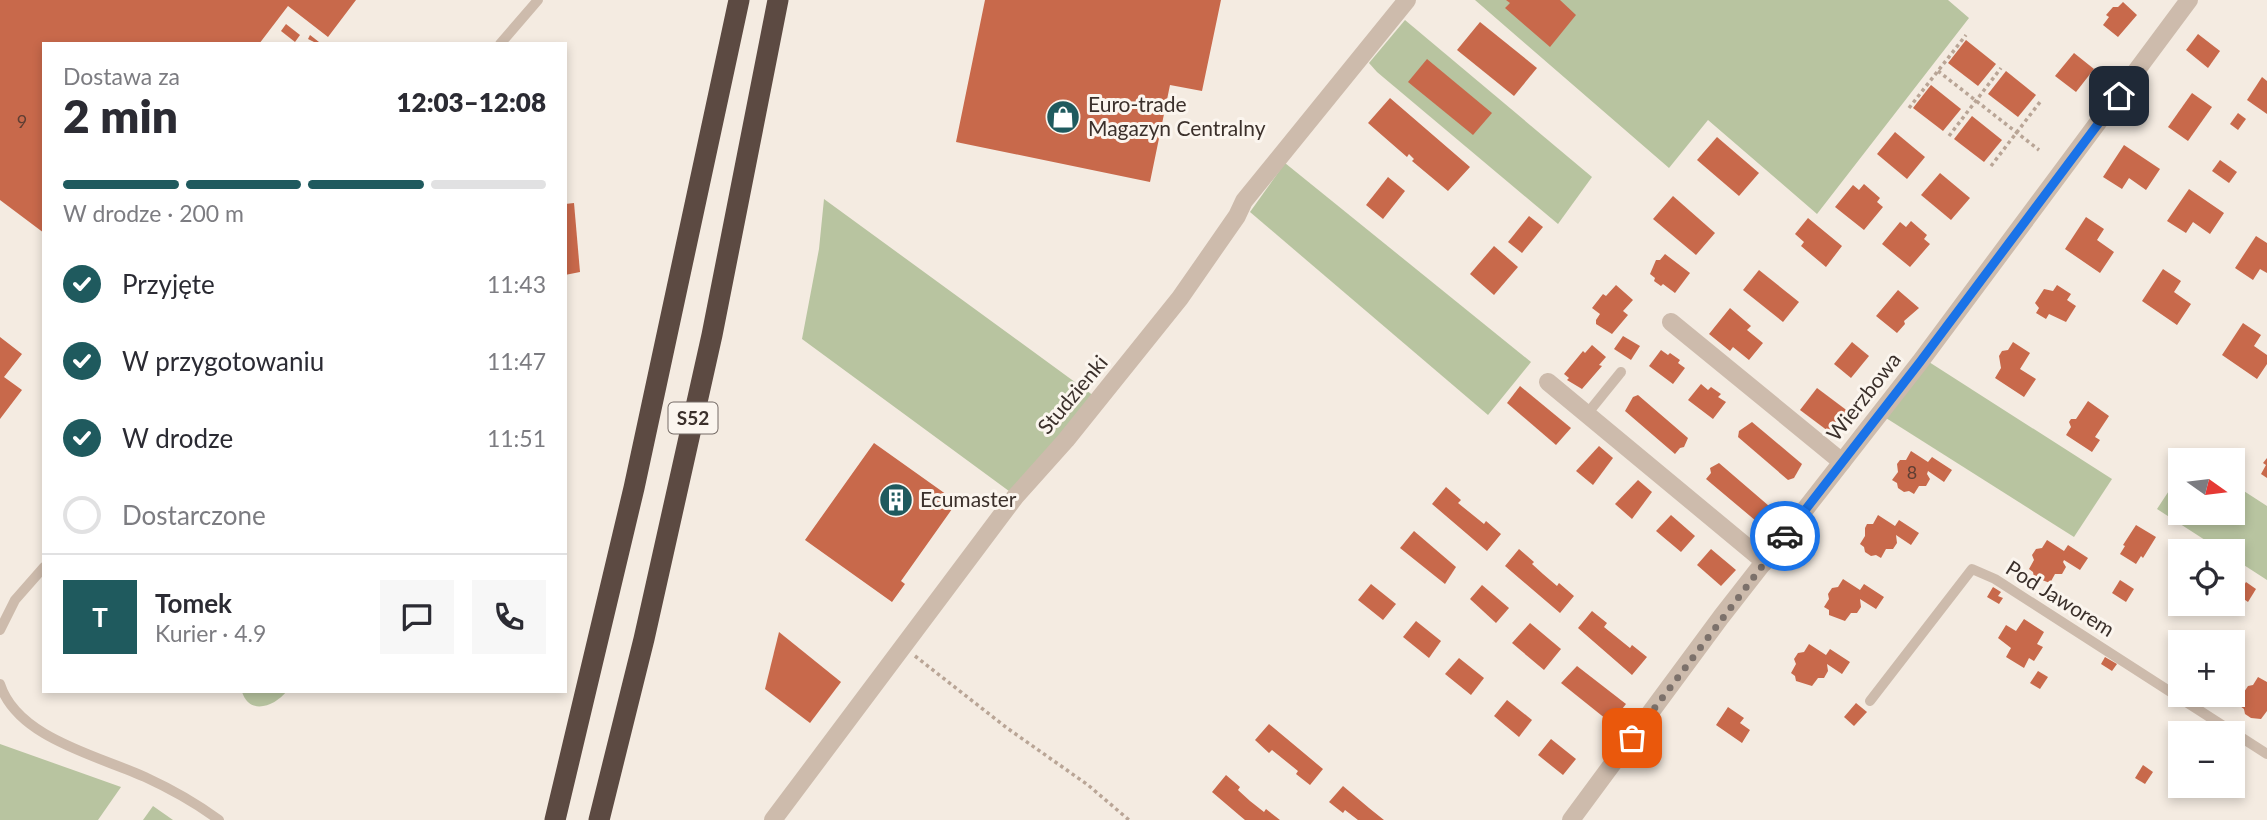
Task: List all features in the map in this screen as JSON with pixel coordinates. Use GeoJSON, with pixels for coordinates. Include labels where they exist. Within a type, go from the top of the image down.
{"type":"FeatureCollection","features":[{"type":"Feature","properties":{"kind":"highway","name":"S52"},"geometry":{"type":"LineString","coordinates":[[555,820],[635,488],[739,0]]}},
{"type":"Feature","properties":{"kind":"highway","name":"S52"},"geometry":{"type":"LineString","coordinates":[[599,820],[644,639],[709,348],[778,5]]}},
{"type":"Feature","properties":{"kind":"street","name":"Studzienki"},"geometry":{"type":"LineString","coordinates":[[773,820],[1015,497],[1066,440],[1180,298],[1237,216],[1244,201],[1408,0]]}},
{"type":"Feature","properties":{"kind":"street","name":"Wierzbowa"},"geometry":{"type":"LineString","coordinates":[[1571,820],[1920,362],[2189,0]]}},
{"type":"Feature","properties":{"kind":"street"},"geometry":{"type":"LineString","coordinates":[[1671,322],[1842,462]]}},
{"type":"Feature","properties":{"kind":"street"},"geometry":{"type":"LineString","coordinates":[[1548,382],[1765,562]]}},
{"type":"Feature","properties":{"kind":"lane"},"geometry":{"type":"LineString","coordinates":[[502,42],[538,0]]}},
{"type":"Feature","properties":{"kind":"lane"},"geometry":{"type":"LineString","coordinates":[[1587,414],[1621,372]]}},
{"type":"Feature","properties":{"kind":"lane"},"geometry":{"type":"LineString","coordinates":[[0,630],[15,600],[42,569]]}},
{"type":"Feature","properties":{"kind":"lane","name":"Pod Jaworem"},"geometry":{"type":"LineString","coordinates":[[1870,701],[1972,569],[1995,579],[2267,754]]}},
{"type":"Feature","properties":{"kind":"lane"},"geometry":{"type":"LineString","coordinates":[[0,687],[17,713],[40,731],[165,786],[219,820]]}},
{"type":"Feature","properties":{"kind":"path"},"geometry":{"type":"LineString","coordinates":[[1909,108],[1966,34]]}},
{"type":"Feature","properties":{"kind":"path"},"geometry":{"type":"LineString","coordinates":[[1949,136],[2001,68]]}},
{"type":"Feature","properties":{"kind":"path"},"geometry":{"type":"LineString","coordinates":[[1938,71],[2039,150]]}},
{"type":"Feature","properties":{"kind":"path"},"geometry":{"type":"LineString","coordinates":[[1991,166],[2040,102]]}},
{"type":"Feature","properties":{"kind":"path"},"geometry":{"type":"LineString","coordinates":[[902,646],[1007,728],[1088,785],[1129,820]]}},
{"type":"Feature","properties":{"kind":"green space"},"geometry":{"type":"Polygon","coordinates":[[[1475,0],[1948,0],[1969,18],[1817,214],[1708,120],[1669,168],[1475,0]]]}},
{"type":"Feature","properties":{"kind":"green space"},"geometry":{"type":"Polygon","coordinates":[[[1405,20],[1592,177],[1558,224],[1369,63],[1405,20]]]}},
{"type":"Feature","properties":{"kind":"green space"},"geometry":{"type":"Polygon","coordinates":[[[1285,163],[1531,362],[1488,415],[1250,212],[1285,163]]]}},
{"type":"Feature","properties":{"kind":"green space"},"geometry":{"type":"Polygon","coordinates":[[[824,199],[1094,396],[1013,494],[802,339],[819,249],[824,199]]]}},
{"type":"Feature","properties":{"kind":"green space"},"geometry":{"type":"Polygon","coordinates":[[[1929,362],[2112,479],[2074,537],[1886,418],[1929,362]]]}},
{"type":"Feature","properties":{"kind":"green space"},"geometry":{"type":"Polygon","coordinates":[[[2168,492],[2168,516],[2157,509],[2168,492]]]}},
{"type":"Feature","properties":{"kind":"green space"},"geometry":{"type":"Polygon","coordinates":[[[2245,492],[2267,506],[2267,580],[2245,566],[2245,539],[2203,539],[2182,525],[2245,525],[2245,492]]]}},
{"type":"Feature","properties":{"kind":"green space"},"geometry":{"type":"Polygon","coordinates":[[[243,693],[285,693],[276,701],[263,706],[251,704],[243,693]]]}},
{"type":"Feature","properties":{"kind":"green space"},"geometry":{"type":"Polygon","coordinates":[[[0,744],[121,787],[98,820],[0,820],[0,744]]]}},
{"type":"Feature","properties":{"kind":"green space"},"geometry":{"type":"Polygon","coordinates":[[[153,806],[173,820],[143,820],[153,806]]]}},
{"type":"Feature","properties":{"kind":"building"},"geometry":{"type":"Polygon","coordinates":[[[0,0],[356,0],[328,37],[288,6],[261,42],[42,42],[42,232],[0,200],[0,0]]]}},
{"type":"Feature","properties":{"kind":"building","name":"Euro-trade Magazyn Centralny"},"geometry":{"type":"Polygon","coordinates":[[[985,0],[1221,0],[1202,91],[1170,85],[1150,182],[956,142],[985,0]]]}},
{"type":"Feature","properties":{"kind":"building"},"geometry":{"type":"Polygon","coordinates":[[[1506,0],[1560,0],[1576,15],[1550,47],[1505,8],[1510,3],[1506,0]]]}},
{"type":"Feature","properties":{"kind":"building"},"geometry":{"type":"Polygon","coordinates":[[[2123,2],[2137,15],[2118,37],[2103,25],[2109,17],[2106,15],[2113,7],[2118,7],[2123,2]]]}},
{"type":"Feature","properties":{"kind":"building"},"geometry":{"type":"Polygon","coordinates":[[[1480,22],[1537,68],[1514,96],[1457,50],[1480,22]]]}},
{"type":"Feature","properties":{"kind":"building"},"geometry":{"type":"Polygon","coordinates":[[[286,24],[300,35],[295,42],[281,31],[286,24]]]}},
{"type":"Feature","properties":{"kind":"building"},"geometry":{"type":"Polygon","coordinates":[[[2198,34],[2220,51],[2208,68],[2186,50],[2198,34]]]}},
{"type":"Feature","properties":{"kind":"building"},"geometry":{"type":"Polygon","coordinates":[[[310,35],[319,42],[314,42],[308,39],[310,35]]]}},
{"type":"Feature","properties":{"kind":"building"},"geometry":{"type":"Polygon","coordinates":[[[1966,40],[1996,64],[1978,86],[1948,63],[1966,40]]]}},
{"type":"Feature","properties":{"kind":"building"},"geometry":{"type":"Polygon","coordinates":[[[2074,53],[2094,69],[2076,92],[2055,76],[2074,53]]]}},
{"type":"Feature","properties":{"kind":"building"},"geometry":{"type":"Polygon","coordinates":[[[1427,59],[1492,113],[1473,135],[1408,82],[1427,59]]]}},
{"type":"Feature","properties":{"kind":"building"},"geometry":{"type":"Polygon","coordinates":[[[2006,71],[2036,95],[2018,117],[1988,94],[2006,71]]]}},
{"type":"Feature","properties":{"kind":"building"},"geometry":{"type":"Polygon","coordinates":[[[2262,77],[2267,81],[2267,114],[2247,100],[2262,77]]]}},
{"type":"Feature","properties":{"kind":"building"},"geometry":{"type":"Polygon","coordinates":[[[1931,85],[1961,109],[1943,131],[1913,108],[1931,85]]]}},
{"type":"Feature","properties":{"kind":"building"},"geometry":{"type":"Polygon","coordinates":[[[2192,93],[2212,107],[2188,141],[2168,127],[2192,93]]]}},
{"type":"Feature","properties":{"kind":"building"},"geometry":{"type":"Polygon","coordinates":[[[1390,98],[1470,167],[1448,191],[1412,161],[1414,159],[1409,154],[1407,157],[1368,123],[1390,98]]]}},
{"type":"Feature","properties":{"kind":"building"},"geometry":{"type":"Polygon","coordinates":[[[2238,113],[2246,119],[2238,130],[2230,124],[2238,113]]]}},
{"type":"Feature","properties":{"kind":"building"},"geometry":{"type":"Polygon","coordinates":[[[1972,116],[2002,140],[1984,162],[1954,139],[1972,116]]]}},
{"type":"Feature","properties":{"kind":"building"},"geometry":{"type":"Polygon","coordinates":[[[1895,132],[1925,157],[1907,179],[1877,154],[1895,132]]]}},
{"type":"Feature","properties":{"kind":"building"},"geometry":{"type":"Polygon","coordinates":[[[1717,137],[1759,173],[1739,196],[1697,160],[1717,137]]]}},
{"type":"Feature","properties":{"kind":"building"},"geometry":{"type":"Polygon","coordinates":[[[2124,145],[2160,169],[2146,190],[2129,178],[2122,189],[2103,177],[2124,145]]]}},
{"type":"Feature","properties":{"kind":"building"},"geometry":{"type":"Polygon","coordinates":[[[2220,160],[2237,172],[2229,183],[2212,171],[2220,160]]]}},
{"type":"Feature","properties":{"kind":"building"},"geometry":{"type":"Polygon","coordinates":[[[1940,173],[1970,198],[1951,220],[1921,195],[1940,173]]]}},
{"type":"Feature","properties":{"kind":"building"},"geometry":{"type":"Polygon","coordinates":[[[1388,177],[1405,191],[1383,219],[1366,205],[1388,177]]]}},
{"type":"Feature","properties":{"kind":"building"},"geometry":{"type":"Polygon","coordinates":[[[1864,184],[1880,198],[1877,202],[1883,207],[1864,230],[1835,207],[1853,185],[1859,190],[1864,184]]]}},
{"type":"Feature","properties":{"kind":"building"},"geometry":{"type":"Polygon","coordinates":[[[2189,189],[2224,213],[2210,234],[2193,222],[2186,233],[2167,221],[2189,189]]]}},
{"type":"Feature","properties":{"kind":"building"},"geometry":{"type":"Polygon","coordinates":[[[1673,196],[1715,233],[1696,255],[1653,219],[1673,196]]]}},
{"type":"Feature","properties":{"kind":"building"},"geometry":{"type":"Polygon","coordinates":[[[574,203],[580,272],[567,275],[567,204],[574,203]]]}},
{"type":"Feature","properties":{"kind":"building"},"geometry":{"type":"Polygon","coordinates":[[[1529,216],[1543,227],[1522,253],[1508,242],[1529,216]]]}},
{"type":"Feature","properties":{"kind":"building"},"geometry":{"type":"Polygon","coordinates":[[[2086,217],[2104,229],[2097,240],[2114,252],[2100,273],[2065,249],[2086,217]]]}},
{"type":"Feature","properties":{"kind":"building"},"geometry":{"type":"Polygon","coordinates":[[[1808,218],[1842,246],[1826,267],[1801,246],[1804,242],[1795,234],[1808,218]]]}},
{"type":"Feature","properties":{"kind":"building"},"geometry":{"type":"Polygon","coordinates":[[[1911,221],[1927,235],[1924,239],[1930,244],[1910,267],[1882,244],[1900,222],[1906,227],[1911,221]]]}},
{"type":"Feature","properties":{"kind":"building"},"geometry":{"type":"Polygon","coordinates":[[[2256,236],[2267,243],[2267,273],[2260,269],[2253,280],[2235,268],[2256,236]]]}},
{"type":"Feature","properties":{"kind":"building"},"geometry":{"type":"Polygon","coordinates":[[[1494,246],[1518,267],[1494,295],[1470,274],[1494,246]]]}},
{"type":"Feature","properties":{"kind":"building"},"geometry":{"type":"Polygon","coordinates":[[[1665,254],[1690,273],[1675,293],[1654,281],[1655,278],[1650,274],[1656,260],[1660,260],[1665,254]]]}},
{"type":"Feature","properties":{"kind":"building"},"geometry":{"type":"Polygon","coordinates":[[[2163,269],[2181,281],[2174,292],[2191,304],[2177,325],[2142,301],[2163,269]]]}},
{"type":"Feature","properties":{"kind":"building"},"geometry":{"type":"Polygon","coordinates":[[[1759,270],[1799,302],[1783,322],[1743,290],[1759,270]]]}},
{"type":"Feature","properties":{"kind":"building"},"geometry":{"type":"Polygon","coordinates":[[[1616,285],[1633,300],[1623,311],[1628,315],[1612,334],[1596,324],[1600,314],[1592,308],[1603,294],[1606,296],[1616,285]]]}},
{"type":"Feature","properties":{"kind":"building"},"geometry":{"type":"Polygon","coordinates":[[[2057,285],[2071,294],[2067,300],[2076,306],[2066,322],[2049,314],[2046,319],[2036,313],[2039,308],[2035,303],[2044,289],[2053,291],[2057,285]]]}},
{"type":"Feature","properties":{"kind":"building"},"geometry":{"type":"Polygon","coordinates":[[[1898,290],[1919,308],[1904,321],[1905,324],[1897,333],[1876,316],[1898,290]]]}},
{"type":"Feature","properties":{"kind":"building"},"geometry":{"type":"Polygon","coordinates":[[[1730,308],[1751,326],[1747,330],[1763,343],[1749,360],[1733,347],[1730,351],[1709,334],[1730,308]]]}},
{"type":"Feature","properties":{"kind":"building"},"geometry":{"type":"Polygon","coordinates":[[[2243,323],[2261,335],[2254,346],[2267,355],[2267,364],[2257,379],[2222,355],[2243,323]]]}},
{"type":"Feature","properties":{"kind":"building"},"geometry":{"type":"Polygon","coordinates":[[[1623,336],[1640,346],[1631,360],[1614,349],[1623,336]]]}},
{"type":"Feature","properties":{"kind":"building"},"geometry":{"type":"Polygon","coordinates":[[[0,337],[22,354],[4,377],[22,390],[0,419],[0,337]]]}},
{"type":"Feature","properties":{"kind":"building"},"geometry":{"type":"Polygon","coordinates":[[[1852,342],[1869,356],[1851,378],[1834,364],[1852,342]]]}},
{"type":"Feature","properties":{"kind":"building"},"geometry":{"type":"Polygon","coordinates":[[[2013,342],[2030,353],[2020,369],[2036,379],[2024,397],[1995,378],[2001,368],[1999,356],[2002,351],[2008,350],[2013,342]]]}},
{"type":"Feature","properties":{"kind":"building"},"geometry":{"type":"Polygon","coordinates":[[[1592,345],[1606,357],[1599,365],[1602,366],[1582,389],[1567,380],[1569,378],[1564,374],[1583,351],[1585,353],[1592,345]]]}},
{"type":"Feature","properties":{"kind":"building"},"geometry":{"type":"Polygon","coordinates":[[[1661,350],[1680,360],[1678,363],[1685,368],[1673,384],[1649,366],[1661,350]]]}},
{"type":"Feature","properties":{"kind":"building"},"geometry":{"type":"Polygon","coordinates":[[[1701,384],[1708,390],[1711,387],[1721,394],[1718,397],[1726,402],[1713,419],[1688,400],[1701,384]]]}},
{"type":"Feature","properties":{"kind":"building"},"geometry":{"type":"Polygon","coordinates":[[[1520,386],[1571,428],[1556,445],[1507,403],[1520,386]]]}},
{"type":"Feature","properties":{"kind":"building"},"geometry":{"type":"Polygon","coordinates":[[[1817,388],[1849,412],[1832,434],[1800,410],[1817,388]]]}},
{"type":"Feature","properties":{"kind":"building"},"geometry":{"type":"Polygon","coordinates":[[[1638,395],[1688,438],[1684,447],[1675,454],[1625,411],[1633,397],[1638,395]]]}},
{"type":"Feature","properties":{"kind":"building"},"geometry":{"type":"Polygon","coordinates":[[[2088,401],[2109,416],[2095,437],[2100,440],[2092,452],[2066,435],[2071,427],[2069,422],[2076,419],[2088,401]]]}},
{"type":"Feature","properties":{"kind":"building"},"geometry":{"type":"Polygon","coordinates":[[[1752,422],[1802,464],[1794,478],[1788,480],[1738,437],[1739,431],[1752,422]]]}},
{"type":"Feature","properties":{"kind":"building"},"geometry":{"type":"Polygon","coordinates":[[[874,443],[957,502],[901,581],[905,584],[892,602],[805,540],[874,443]]]}},
{"type":"Feature","properties":{"kind":"building"},"geometry":{"type":"Polygon","coordinates":[[[1599,446],[1613,458],[1593,485],[1576,471],[1599,446]]]}},
{"type":"Feature","properties":{"kind":"building"},"geometry":{"type":"Polygon","coordinates":[[[1911,451],[1928,462],[1932,457],[1952,470],[1944,482],[1928,471],[1930,479],[1926,486],[1919,486],[1914,494],[1898,488],[1897,483],[1892,480],[1898,472],[1897,464],[1900,460],[1906,460],[1911,451]]]}},
{"type":"Feature","properties":{"kind":"building"},"geometry":{"type":"Polygon","coordinates":[[[2267,458],[2267,478],[2261,474],[2267,458]]]}},
{"type":"Feature","properties":{"kind":"building"},"geometry":{"type":"Polygon","coordinates":[[[1719,463],[1769,506],[1766,515],[1756,521],[1706,479],[1711,473],[1710,468],[1719,463]]]}},
{"type":"Feature","properties":{"kind":"building"},"geometry":{"type":"Polygon","coordinates":[[[1638,480],[1652,492],[1632,519],[1615,504],[1638,480]]]}},
{"type":"Feature","properties":{"kind":"building"},"geometry":{"type":"Polygon","coordinates":[[[1446,487],[1461,500],[1458,503],[1501,534],[1487,551],[1432,504],[1446,487]]]}},
{"type":"Feature","properties":{"kind":"building"},"geometry":{"type":"Polygon","coordinates":[[[1671,515],[1695,536],[1681,552],[1656,531],[1671,515]]]}},
{"type":"Feature","properties":{"kind":"building"},"geometry":{"type":"Polygon","coordinates":[[[1878,515],[1895,526],[1899,520],[1919,533],[1911,545],[1896,535],[1897,543],[1893,549],[1886,549],[1881,558],[1871,556],[1860,544],[1867,524],[1873,524],[1878,515]]]}},
{"type":"Feature","properties":{"kind":"building"},"geometry":{"type":"Polygon","coordinates":[[[2136,525],[2156,537],[2136,564],[2120,554],[2136,525]]]}},
{"type":"Feature","properties":{"kind":"building"},"geometry":{"type":"Polygon","coordinates":[[[1414,531],[1456,567],[1445,584],[1400,548],[1414,531]]]}},
{"type":"Feature","properties":{"kind":"building"},"geometry":{"type":"Polygon","coordinates":[[[2047,540],[2064,551],[2068,545],[2088,558],[2080,570],[2064,560],[2066,567],[2062,574],[2055,574],[2050,583],[2034,577],[2029,569],[2034,560],[2032,555],[2036,549],[2042,548],[2047,540]]]}},
{"type":"Feature","properties":{"kind":"building"},"geometry":{"type":"Polygon","coordinates":[[[1519,549],[1557,586],[1559,583],[1574,596],[1560,613],[1505,566],[1519,549]]]}},
{"type":"Feature","properties":{"kind":"building"},"geometry":{"type":"Polygon","coordinates":[[[1711,549],[1736,570],[1721,586],[1697,565],[1711,549]]]}},
{"type":"Feature","properties":{"kind":"building"},"geometry":{"type":"Polygon","coordinates":[[[1843,579],[1860,590],[1864,584],[1884,597],[1876,609],[1860,599],[1861,607],[1857,613],[1851,613],[1845,621],[1829,615],[1829,610],[1824,607],[1829,599],[1828,594],[1832,588],[1838,587],[1843,579]]]}},
{"type":"Feature","properties":{"kind":"building"},"geometry":{"type":"Polygon","coordinates":[[[2120,580],[2134,589],[2126,602],[2112,593],[2120,580]]]}},
{"type":"Feature","properties":{"kind":"building"},"geometry":{"type":"Polygon","coordinates":[[[1371,584],[1396,604],[1383,620],[1358,600],[1371,584]]]}},
{"type":"Feature","properties":{"kind":"building"},"geometry":{"type":"Polygon","coordinates":[[[2245,584],[2256,589],[2248,602],[2245,600],[2245,584]]]}},
{"type":"Feature","properties":{"kind":"building"},"geometry":{"type":"Polygon","coordinates":[[[1482,585],[1509,608],[1496,623],[1470,599],[1482,585]]]}},
{"type":"Feature","properties":{"kind":"building"},"geometry":{"type":"Polygon","coordinates":[[[1993,587],[2001,592],[1998,596],[2003,598],[1999,604],[1987,597],[1993,587]]]}},
{"type":"Feature","properties":{"kind":"building"},"geometry":{"type":"Polygon","coordinates":[[[1592,611],[1607,623],[1604,627],[1630,648],[1632,645],[1647,657],[1632,675],[1578,628],[1592,611]]]}},
{"type":"Feature","properties":{"kind":"building"},"geometry":{"type":"Polygon","coordinates":[[[2024,619],[2044,632],[2037,644],[2043,647],[2034,661],[2029,658],[2024,668],[2006,657],[2011,648],[1998,638],[2006,625],[2016,631],[2024,619]]]}},
{"type":"Feature","properties":{"kind":"building"},"geometry":{"type":"Polygon","coordinates":[[[1416,621],[1441,641],[1429,658],[1403,637],[1416,621]]]}},
{"type":"Feature","properties":{"kind":"building"},"geometry":{"type":"Polygon","coordinates":[[[1530,623],[1561,649],[1544,670],[1512,643],[1530,623]]]}},
{"type":"Feature","properties":{"kind":"building"},"geometry":{"type":"Polygon","coordinates":[[[779,632],[841,682],[810,723],[765,689],[779,632]]]}},
{"type":"Feature","properties":{"kind":"building"},"geometry":{"type":"Polygon","coordinates":[[[1809,644],[1826,655],[1830,649],[1850,662],[1842,674],[1827,664],[1828,671],[1824,678],[1818,678],[1812,686],[1796,681],[1791,673],[1796,664],[1794,659],[1798,653],[1804,652],[1809,644]]]}},
{"type":"Feature","properties":{"kind":"building"},"geometry":{"type":"Polygon","coordinates":[[[2105,657],[2117,664],[2112,671],[2101,664],[2105,657]]]}},
{"type":"Feature","properties":{"kind":"building"},"geometry":{"type":"Polygon","coordinates":[[[1459,658],[1484,678],[1471,695],[1445,674],[1459,658]]]}},
{"type":"Feature","properties":{"kind":"building"},"geometry":{"type":"Polygon","coordinates":[[[1577,666],[1626,704],[1611,723],[1561,683],[1577,666]]]}},
{"type":"Feature","properties":{"kind":"building"},"geometry":{"type":"Polygon","coordinates":[[[2038,671],[2048,677],[2040,689],[2030,683],[2038,671]]]}},
{"type":"Feature","properties":{"kind":"building"},"geometry":{"type":"Polygon","coordinates":[[[2258,677],[2267,682],[2267,711],[2261,719],[2251,718],[2241,707],[2245,707],[2245,690],[2258,677]]]}},
{"type":"Feature","properties":{"kind":"building"},"geometry":{"type":"Polygon","coordinates":[[[1507,700],[1532,720],[1519,737],[1494,716],[1507,700]]]}},
{"type":"Feature","properties":{"kind":"building"},"geometry":{"type":"Polygon","coordinates":[[[1856,703],[1867,712],[1854,726],[1844,717],[1856,703]]]}},
{"type":"Feature","properties":{"kind":"building"},"geometry":{"type":"Polygon","coordinates":[[[1728,707],[1744,718],[1740,723],[1750,730],[1742,743],[1716,725],[1728,707]]]}},
{"type":"Feature","properties":{"kind":"building"},"geometry":{"type":"Polygon","coordinates":[[[1269,724],[1323,769],[1310,785],[1296,774],[1298,771],[1272,750],[1269,753],[1255,740],[1269,724]]]}},
{"type":"Feature","properties":{"kind":"building"},"geometry":{"type":"Polygon","coordinates":[[[1551,739],[1576,759],[1563,775],[1538,755],[1551,739]]]}},
{"type":"Feature","properties":{"kind":"building"},"geometry":{"type":"Polygon","coordinates":[[[2143,765],[2153,772],[2145,784],[2135,778],[2143,765]]]}},
{"type":"Feature","properties":{"kind":"building"},"geometry":{"type":"Polygon","coordinates":[[[1226,775],[1240,787],[1238,790],[1250,801],[1280,820],[1245,820],[1239,815],[1212,792],[1226,775]]]}},
{"type":"Feature","properties":{"kind":"building"},"geometry":{"type":"Polygon","coordinates":[[[1343,786],[1384,820],[1358,820],[1329,802],[1343,786]]]}},
{"type":"Feature","properties":{"kind":"way so far"},"geometry":{"type":"LineString","coordinates":[[1632,738],[1721,617],[1785,536]]}},
{"type":"Feature","properties":{"kind":"place","name":"Euro-trade Magazyn Centralny"},"geometry":{"type":"Point","coordinates":[1063,117]}},
{"type":"Feature","properties":{"kind":"place","name":"Ecumaster"},"geometry":{"type":"Point","coordinates":[896,500]}},
{"type":"Feature","properties":{"kind":"route"},"geometry":{"type":"LineString","coordinates":[[1785,536],[1920,362],[2119,96]]}}]}
